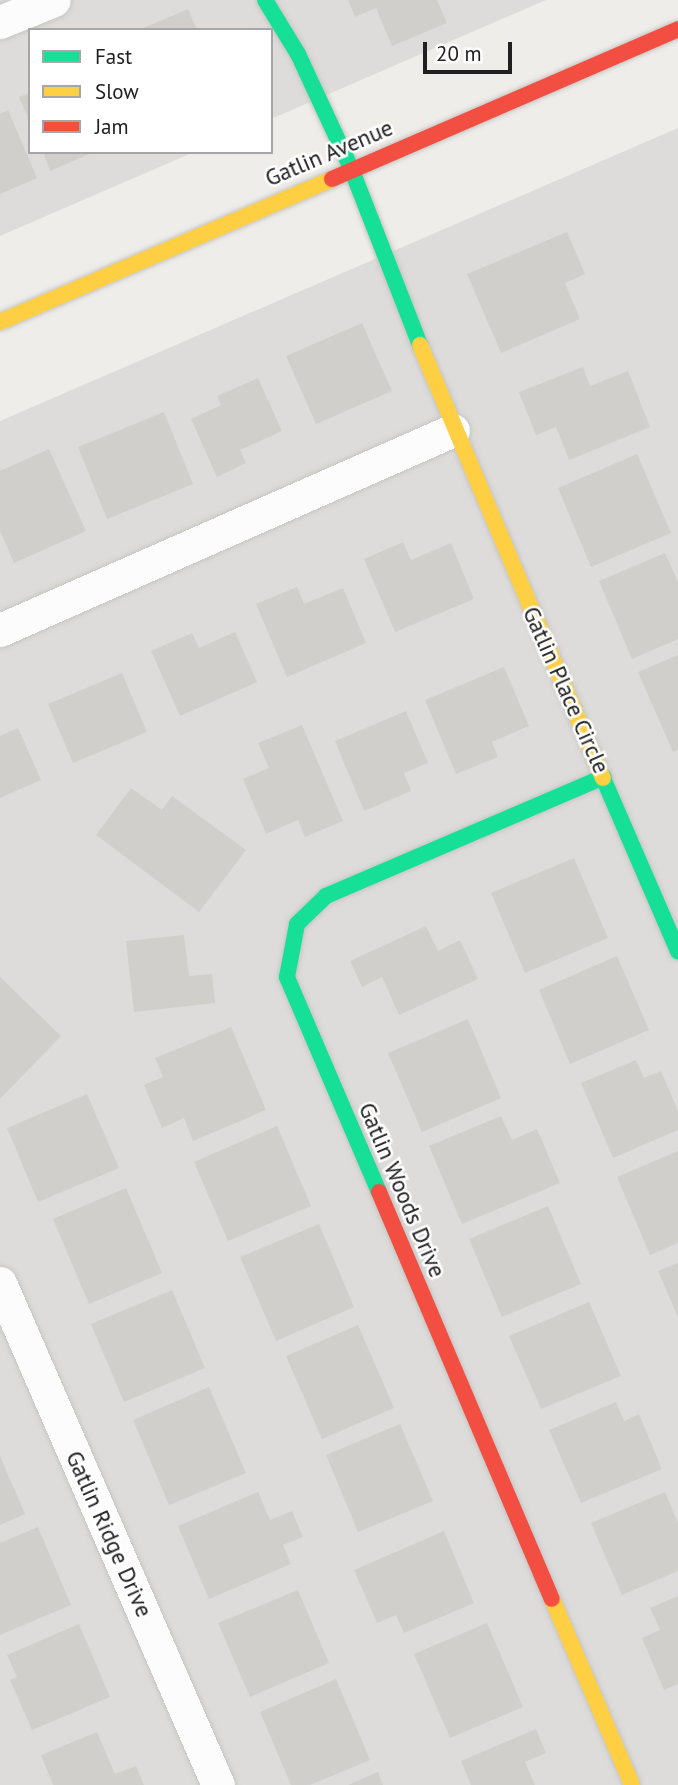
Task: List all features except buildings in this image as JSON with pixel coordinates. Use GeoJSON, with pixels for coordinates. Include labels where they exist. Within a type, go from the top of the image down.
{"type":"FeatureCollection","features":[{"type":"Feature","properties":{"kind":"street"},"geometry":{"type":"LineString","coordinates":[[0,22],[54,0]]}},
{"type":"Feature","properties":{"kind":"street","name":"Gatlin Place Circle"},"geometry":{"type":"LineString","coordinates":[[265,0],[298,54],[351,168],[453,430],[678,951]]}},
{"type":"Feature","properties":{"kind":"street","name":"Gatlin Avenue"},"geometry":{"type":"LineString","coordinates":[[0,322],[351,168],[678,29]]}},
{"type":"Feature","properties":{"kind":"street"},"geometry":{"type":"LineString","coordinates":[[0,631],[453,430]]}},
{"type":"Feature","properties":{"kind":"street","name":"Gatlin Woods Drive"},"geometry":{"type":"LineString","coordinates":[[604,777],[326,896],[297,924],[287,977],[632,1785]]}},
{"type":"Feature","properties":{"kind":"street","name":"Gatlin Ridge Drive"},"geometry":{"type":"LineString","coordinates":[[0,1283],[218,1785]]}},
{"type":"Feature","properties":{"kind":"shaded area"},"geometry":{"type":"Polygon","coordinates":[[[0,0],[546,0],[273,118],[273,28],[28,28],[28,154],[189,154],[0,236],[0,0]]]}},
{"type":"Feature","properties":{"kind":"shaded area"},"geometry":{"type":"Polygon","coordinates":[[[678,128],[678,1785],[0,1785],[0,421],[678,128]]]}},
{"type":"Feature","properties":{"kind":"traffic: fast"},"geometry":{"type":"LineString","coordinates":[[265,0],[298,54],[351,168],[420,345]]}},
{"type":"Feature","properties":{"kind":"traffic: fast"},"geometry":{"type":"LineString","coordinates":[[379,1192],[287,977],[297,924],[326,896],[604,777]]}},
{"type":"Feature","properties":{"kind":"traffic: fast"},"geometry":{"type":"LineString","coordinates":[[603,778],[678,951]]}},
{"type":"Feature","properties":{"kind":"traffic: slow"},"geometry":{"type":"LineString","coordinates":[[0,322],[332,179]]}},
{"type":"Feature","properties":{"kind":"traffic: slow"},"geometry":{"type":"LineString","coordinates":[[420,345],[603,778]]}},
{"type":"Feature","properties":{"kind":"traffic: slow"},"geometry":{"type":"LineString","coordinates":[[552,1599],[632,1785]]}},
{"type":"Feature","properties":{"kind":"traffic: jam"},"geometry":{"type":"LineString","coordinates":[[332,179],[678,29]]}},
{"type":"Feature","properties":{"kind":"traffic: jam"},"geometry":{"type":"LineString","coordinates":[[379,1192],[552,1599]]}}]}
